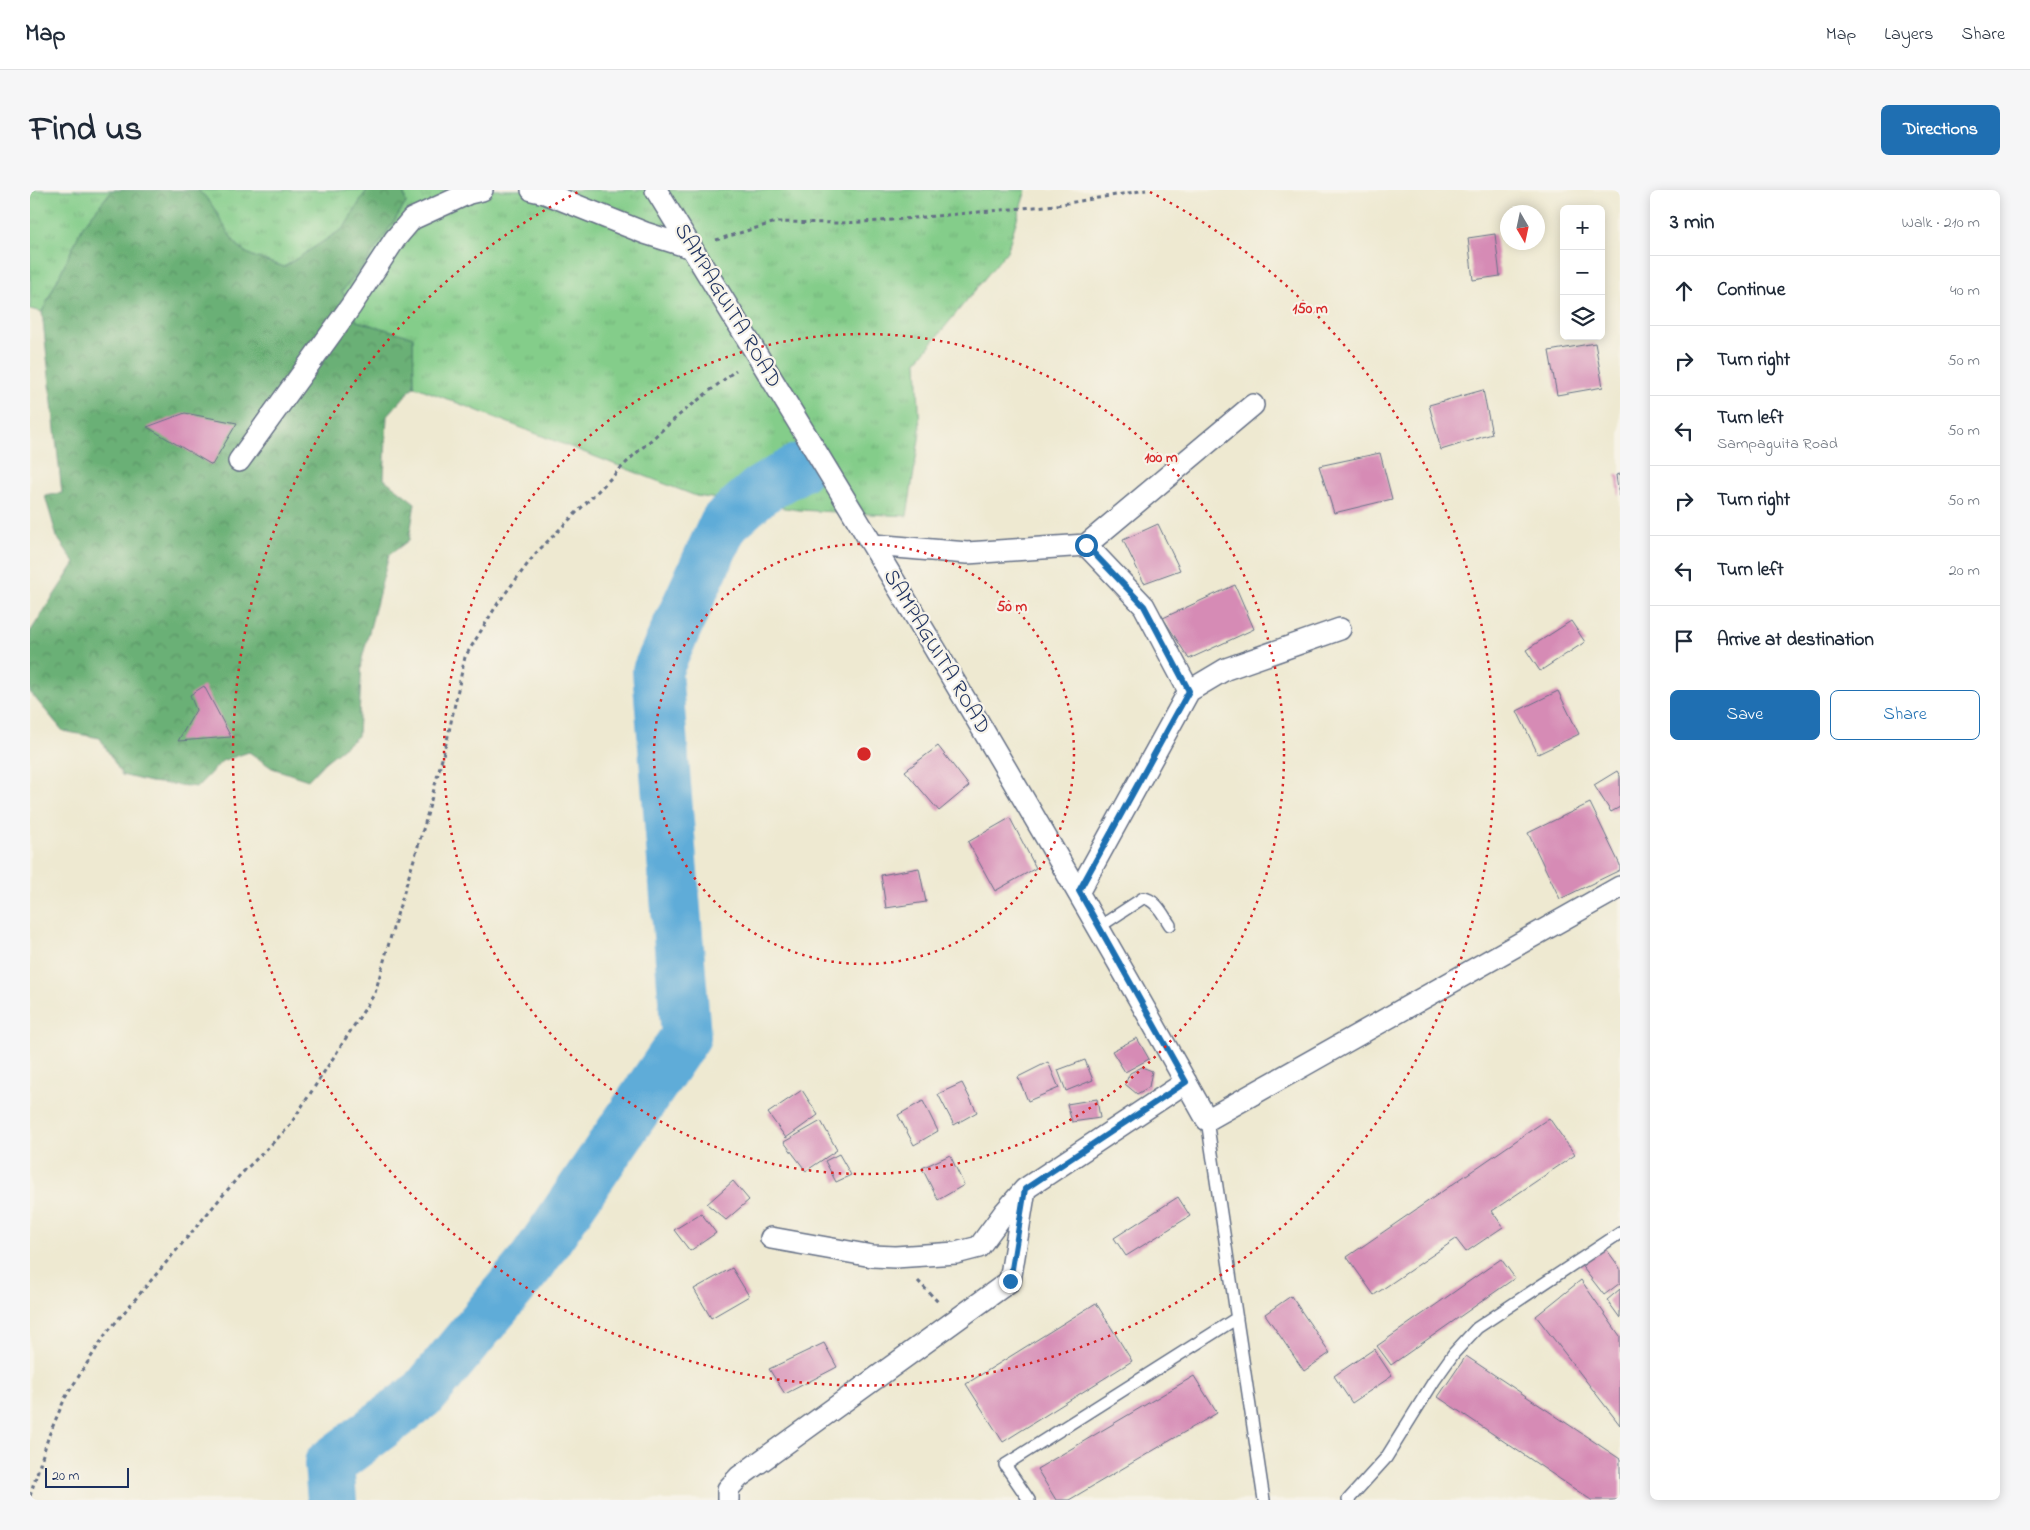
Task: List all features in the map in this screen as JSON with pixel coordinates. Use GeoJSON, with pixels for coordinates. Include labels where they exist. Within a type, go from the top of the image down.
{"type":"FeatureCollection","features":[{"type":"Feature","properties":{"kind":"street"},"geometry":{"type":"LineString","coordinates":[[239,461],[412,219],[469,193],[482,190]]}},
{"type":"Feature","properties":{"kind":"street"},"geometry":{"type":"LineString","coordinates":[[532,190],[645,233],[692,248]]}},
{"type":"Feature","properties":{"kind":"street","name":"SAMPAGUITA ROAD"},"geometry":{"type":"LineString","coordinates":[[656,190],[873,545],[1079,891],[1207,1120]]}},
{"type":"Feature","properties":{"kind":"street"},"geometry":{"type":"LineString","coordinates":[[873,545],[967,553],[1086,545],[1253,405]]}},
{"type":"Feature","properties":{"kind":"street"},"geometry":{"type":"LineString","coordinates":[[1086,545],[1144,606],[1189,691]]}},
{"type":"Feature","properties":{"kind":"street"},"geometry":{"type":"LineString","coordinates":[[1079,891],[1189,691],[1226,669],[1340,629]]}},
{"type":"Feature","properties":{"kind":"street"},"geometry":{"type":"LineString","coordinates":[[1207,1120],[1620,887]]}},
{"type":"Feature","properties":{"kind":"street"},"geometry":{"type":"LineString","coordinates":[[771,1238],[872,1256],[894,1257],[956,1253],[979,1247],[1004,1213],[1025,1189],[1186,1082]]}},
{"type":"Feature","properties":{"kind":"street"},"geometry":{"type":"LineString","coordinates":[[728,1500],[728,1489],[739,1476],[1010,1281],[1025,1189]]}},
{"type":"Feature","properties":{"kind":"lane"},"geometry":{"type":"LineString","coordinates":[[1099,927],[1144,898],[1153,902],[1170,925]]}},
{"type":"Feature","properties":{"kind":"lane"},"geometry":{"type":"LineString","coordinates":[[1207,1120],[1264,1500]]}},
{"type":"Feature","properties":{"kind":"lane"},"geometry":{"type":"LineString","coordinates":[[1348,1500],[1386,1458],[1434,1381],[1454,1353],[1477,1328],[1620,1233]]}},
{"type":"Feature","properties":{"kind":"lane"},"geometry":{"type":"LineString","coordinates":[[1029,1500],[1005,1464],[1236,1318]]}},
{"type":"Feature","properties":{"kind":"path"},"geometry":{"type":"LineString","coordinates":[[692,248],[776,222],[842,224],[881,221],[1056,204],[1146,190]]}},
{"type":"Feature","properties":{"kind":"path"},"geometry":{"type":"LineString","coordinates":[[30,1496],[49,1435],[65,1398],[105,1335],[240,1175],[288,1128],[375,993],[428,813],[448,736],[465,658],[498,603],[536,554],[633,456],[678,416],[757,354]]}},
{"type":"Feature","properties":{"kind":"path"},"geometry":{"type":"LineString","coordinates":[[894,1257],[955,1320]]}},
{"type":"Feature","properties":{"kind":"green space"},"geometry":{"type":"Polygon","coordinates":[[[30,190],[112,190],[83,226],[42,312],[30,309],[30,190]]]}},
{"type":"Feature","properties":{"kind":"green space"},"geometry":{"type":"Polygon","coordinates":[[[112,190],[197,190],[211,203],[237,245],[248,254],[284,267],[344,228],[367,190],[403,190],[406,203],[370,257],[342,291],[357,321],[413,337],[414,386],[387,416],[384,479],[415,503],[409,540],[389,555],[362,659],[358,736],[325,762],[308,780],[272,768],[249,752],[222,761],[197,787],[150,782],[122,775],[100,738],[63,731],[30,692],[30,632],[75,563],[57,537],[45,496],[62,493],[42,312],[83,226],[112,190]]]}},
{"type":"Feature","properties":{"kind":"green space"},"geometry":{"type":"Polygon","coordinates":[[[197,190],[367,190],[344,228],[284,267],[248,254],[237,245],[211,203],[197,190]]]}},
{"type":"Feature","properties":{"kind":"green space"},"geometry":{"type":"Polygon","coordinates":[[[403,190],[1026,190],[1007,251],[917,361],[920,433],[907,516],[799,510],[696,496],[414,386],[413,338],[357,321],[342,291],[370,257],[406,203],[403,190]]]}},
{"type":"Feature","properties":{"kind":"building"},"geometry":{"type":"Polygon","coordinates":[[[1495,234],[1500,276],[1473,280],[1468,238],[1495,234]]]}},
{"type":"Feature","properties":{"kind":"building"},"geometry":{"type":"Polygon","coordinates":[[[1595,343],[1603,387],[1557,395],[1549,351],[1595,343]]]}},
{"type":"Feature","properties":{"kind":"building"},"geometry":{"type":"Polygon","coordinates":[[[1483,390],[1492,434],[1441,450],[1429,405],[1483,390]]]}},
{"type":"Feature","properties":{"kind":"building"},"geometry":{"type":"Polygon","coordinates":[[[185,413],[237,423],[212,465],[147,427],[185,413]]]}},
{"type":"Feature","properties":{"kind":"building"},"geometry":{"type":"Polygon","coordinates":[[[1380,453],[1392,499],[1334,513],[1319,466],[1380,453]]]}},
{"type":"Feature","properties":{"kind":"building"},"geometry":{"type":"Polygon","coordinates":[[[1620,474],[1620,495],[1619,496],[1616,475],[1620,474]]]}},
{"type":"Feature","properties":{"kind":"building"},"geometry":{"type":"Polygon","coordinates":[[[1158,524],[1180,570],[1144,583],[1123,540],[1158,524]]]}},
{"type":"Feature","properties":{"kind":"building"},"geometry":{"type":"Polygon","coordinates":[[[1235,585],[1254,629],[1189,659],[1163,618],[1235,585]]]}},
{"type":"Feature","properties":{"kind":"building"},"geometry":{"type":"Polygon","coordinates":[[[1571,621],[1585,642],[1540,671],[1526,650],[1571,621]]]}},
{"type":"Feature","properties":{"kind":"building"},"geometry":{"type":"Polygon","coordinates":[[[204,686],[231,737],[178,741],[196,710],[190,695],[204,686]]]}},
{"type":"Feature","properties":{"kind":"building"},"geometry":{"type":"Polygon","coordinates":[[[1558,691],[1579,734],[1538,754],[1517,711],[1558,691]]]}},
{"type":"Feature","properties":{"kind":"building"},"geometry":{"type":"Polygon","coordinates":[[[938,746],[969,786],[939,811],[905,771],[938,746]]]}},
{"type":"Feature","properties":{"kind":"building"},"geometry":{"type":"Polygon","coordinates":[[[1617,771],[1620,776],[1620,807],[1611,812],[1594,785],[1617,771]]]}},
{"type":"Feature","properties":{"kind":"building"},"geometry":{"type":"Polygon","coordinates":[[[1590,803],[1620,865],[1620,870],[1560,899],[1528,833],[1590,803]]]}},
{"type":"Feature","properties":{"kind":"building"},"geometry":{"type":"Polygon","coordinates":[[[1010,818],[1036,868],[995,891],[968,842],[1010,818]]]}},
{"type":"Feature","properties":{"kind":"building"},"geometry":{"type":"Polygon","coordinates":[[[919,868],[926,902],[886,908],[881,875],[919,868]]]}},
{"type":"Feature","properties":{"kind":"building"},"geometry":{"type":"Polygon","coordinates":[[[1137,1038],[1149,1059],[1125,1072],[1112,1051],[1137,1038]]]}},
{"type":"Feature","properties":{"kind":"building"},"geometry":{"type":"Polygon","coordinates":[[[1085,1060],[1093,1080],[1066,1091],[1058,1070],[1085,1060]]]}},
{"type":"Feature","properties":{"kind":"building"},"geometry":{"type":"Polygon","coordinates":[[[1048,1062],[1059,1088],[1028,1101],[1018,1077],[1048,1062]]]}},
{"type":"Feature","properties":{"kind":"building"},"geometry":{"type":"Polygon","coordinates":[[[1142,1067],[1152,1071],[1149,1087],[1137,1094],[1125,1084],[1130,1073],[1142,1067]]]}},
{"type":"Feature","properties":{"kind":"building"},"geometry":{"type":"Polygon","coordinates":[[[962,1083],[977,1112],[954,1125],[938,1094],[962,1083]]]}},
{"type":"Feature","properties":{"kind":"building"},"geometry":{"type":"Polygon","coordinates":[[[802,1090],[818,1115],[786,1138],[768,1113],[802,1090]]]}},
{"type":"Feature","properties":{"kind":"building"},"geometry":{"type":"Polygon","coordinates":[[[1097,1099],[1100,1118],[1072,1122],[1067,1104],[1097,1099]]]}},
{"type":"Feature","properties":{"kind":"building"},"geometry":{"type":"Polygon","coordinates":[[[923,1101],[938,1131],[914,1145],[898,1115],[923,1101]]]}},
{"type":"Feature","properties":{"kind":"building"},"geometry":{"type":"Polygon","coordinates":[[[1549,1118],[1575,1155],[1492,1211],[1503,1227],[1466,1252],[1456,1239],[1374,1295],[1347,1257],[1549,1118]]]}},
{"type":"Feature","properties":{"kind":"building"},"geometry":{"type":"Polygon","coordinates":[[[821,1121],[837,1150],[806,1171],[784,1142],[821,1121]]]}},
{"type":"Feature","properties":{"kind":"building"},"geometry":{"type":"Polygon","coordinates":[[[839,1154],[851,1175],[836,1182],[825,1161],[839,1154]]]}},
{"type":"Feature","properties":{"kind":"building"},"geometry":{"type":"Polygon","coordinates":[[[950,1155],[964,1185],[938,1200],[922,1168],[950,1155]]]}},
{"type":"Feature","properties":{"kind":"building"},"geometry":{"type":"Polygon","coordinates":[[[733,1181],[749,1200],[726,1220],[707,1204],[733,1181]]]}},
{"type":"Feature","properties":{"kind":"building"},"geometry":{"type":"Polygon","coordinates":[[[1178,1197],[1190,1216],[1126,1256],[1114,1238],[1178,1197]]]}},
{"type":"Feature","properties":{"kind":"building"},"geometry":{"type":"Polygon","coordinates":[[[701,1213],[716,1233],[690,1251],[674,1230],[701,1213]]]}},
{"type":"Feature","properties":{"kind":"building"},"geometry":{"type":"Polygon","coordinates":[[[1604,1246],[1620,1268],[1620,1283],[1604,1295],[1580,1264],[1604,1246]]]}},
{"type":"Feature","properties":{"kind":"building"},"geometry":{"type":"Polygon","coordinates":[[[1501,1259],[1515,1278],[1391,1365],[1377,1346],[1501,1259]]]}},
{"type":"Feature","properties":{"kind":"building"},"geometry":{"type":"Polygon","coordinates":[[[732,1268],[749,1296],[711,1318],[694,1289],[732,1268]]]}},
{"type":"Feature","properties":{"kind":"building"},"geometry":{"type":"Polygon","coordinates":[[[1581,1280],[1620,1336],[1620,1425],[1536,1316],[1581,1280]]]}},
{"type":"Feature","properties":{"kind":"building"},"geometry":{"type":"Polygon","coordinates":[[[1620,1289],[1620,1318],[1607,1300],[1620,1289]]]}},
{"type":"Feature","properties":{"kind":"building"},"geometry":{"type":"Polygon","coordinates":[[[1291,1296],[1330,1353],[1304,1371],[1265,1314],[1291,1296]]]}},
{"type":"Feature","properties":{"kind":"building"},"geometry":{"type":"Polygon","coordinates":[[[1096,1303],[1132,1361],[1003,1442],[966,1384],[1096,1303]]]}},
{"type":"Feature","properties":{"kind":"building"},"geometry":{"type":"Polygon","coordinates":[[[824,1343],[837,1367],[785,1394],[769,1369],[824,1343]]]}},
{"type":"Feature","properties":{"kind":"building"},"geometry":{"type":"Polygon","coordinates":[[[1374,1349],[1392,1376],[1352,1403],[1334,1376],[1374,1349]]]}},
{"type":"Feature","properties":{"kind":"building"},"geometry":{"type":"Polygon","coordinates":[[[1466,1356],[1620,1459],[1620,1500],[1591,1500],[1438,1397],[1466,1356]]]}},
{"type":"Feature","properties":{"kind":"building"},"geometry":{"type":"Polygon","coordinates":[[[1194,1376],[1217,1413],[1069,1500],[1056,1500],[1037,1469],[1194,1376]]]}},
{"type":"Feature","properties":{"kind":"waterway"},"geometry":{"type":"LineString","coordinates":[[332,1500],[329,1464],[424,1393],[532,1262],[686,1036],[657,671],[724,523],[760,491],[799,468]]}},
{"type":"Feature","properties":{"kind":"route"},"geometry":{"type":"LineString","coordinates":[[1010,1281],[1025,1189],[1186,1082],[1079,891],[1189,691],[1144,606],[1086,545]]}}]}
